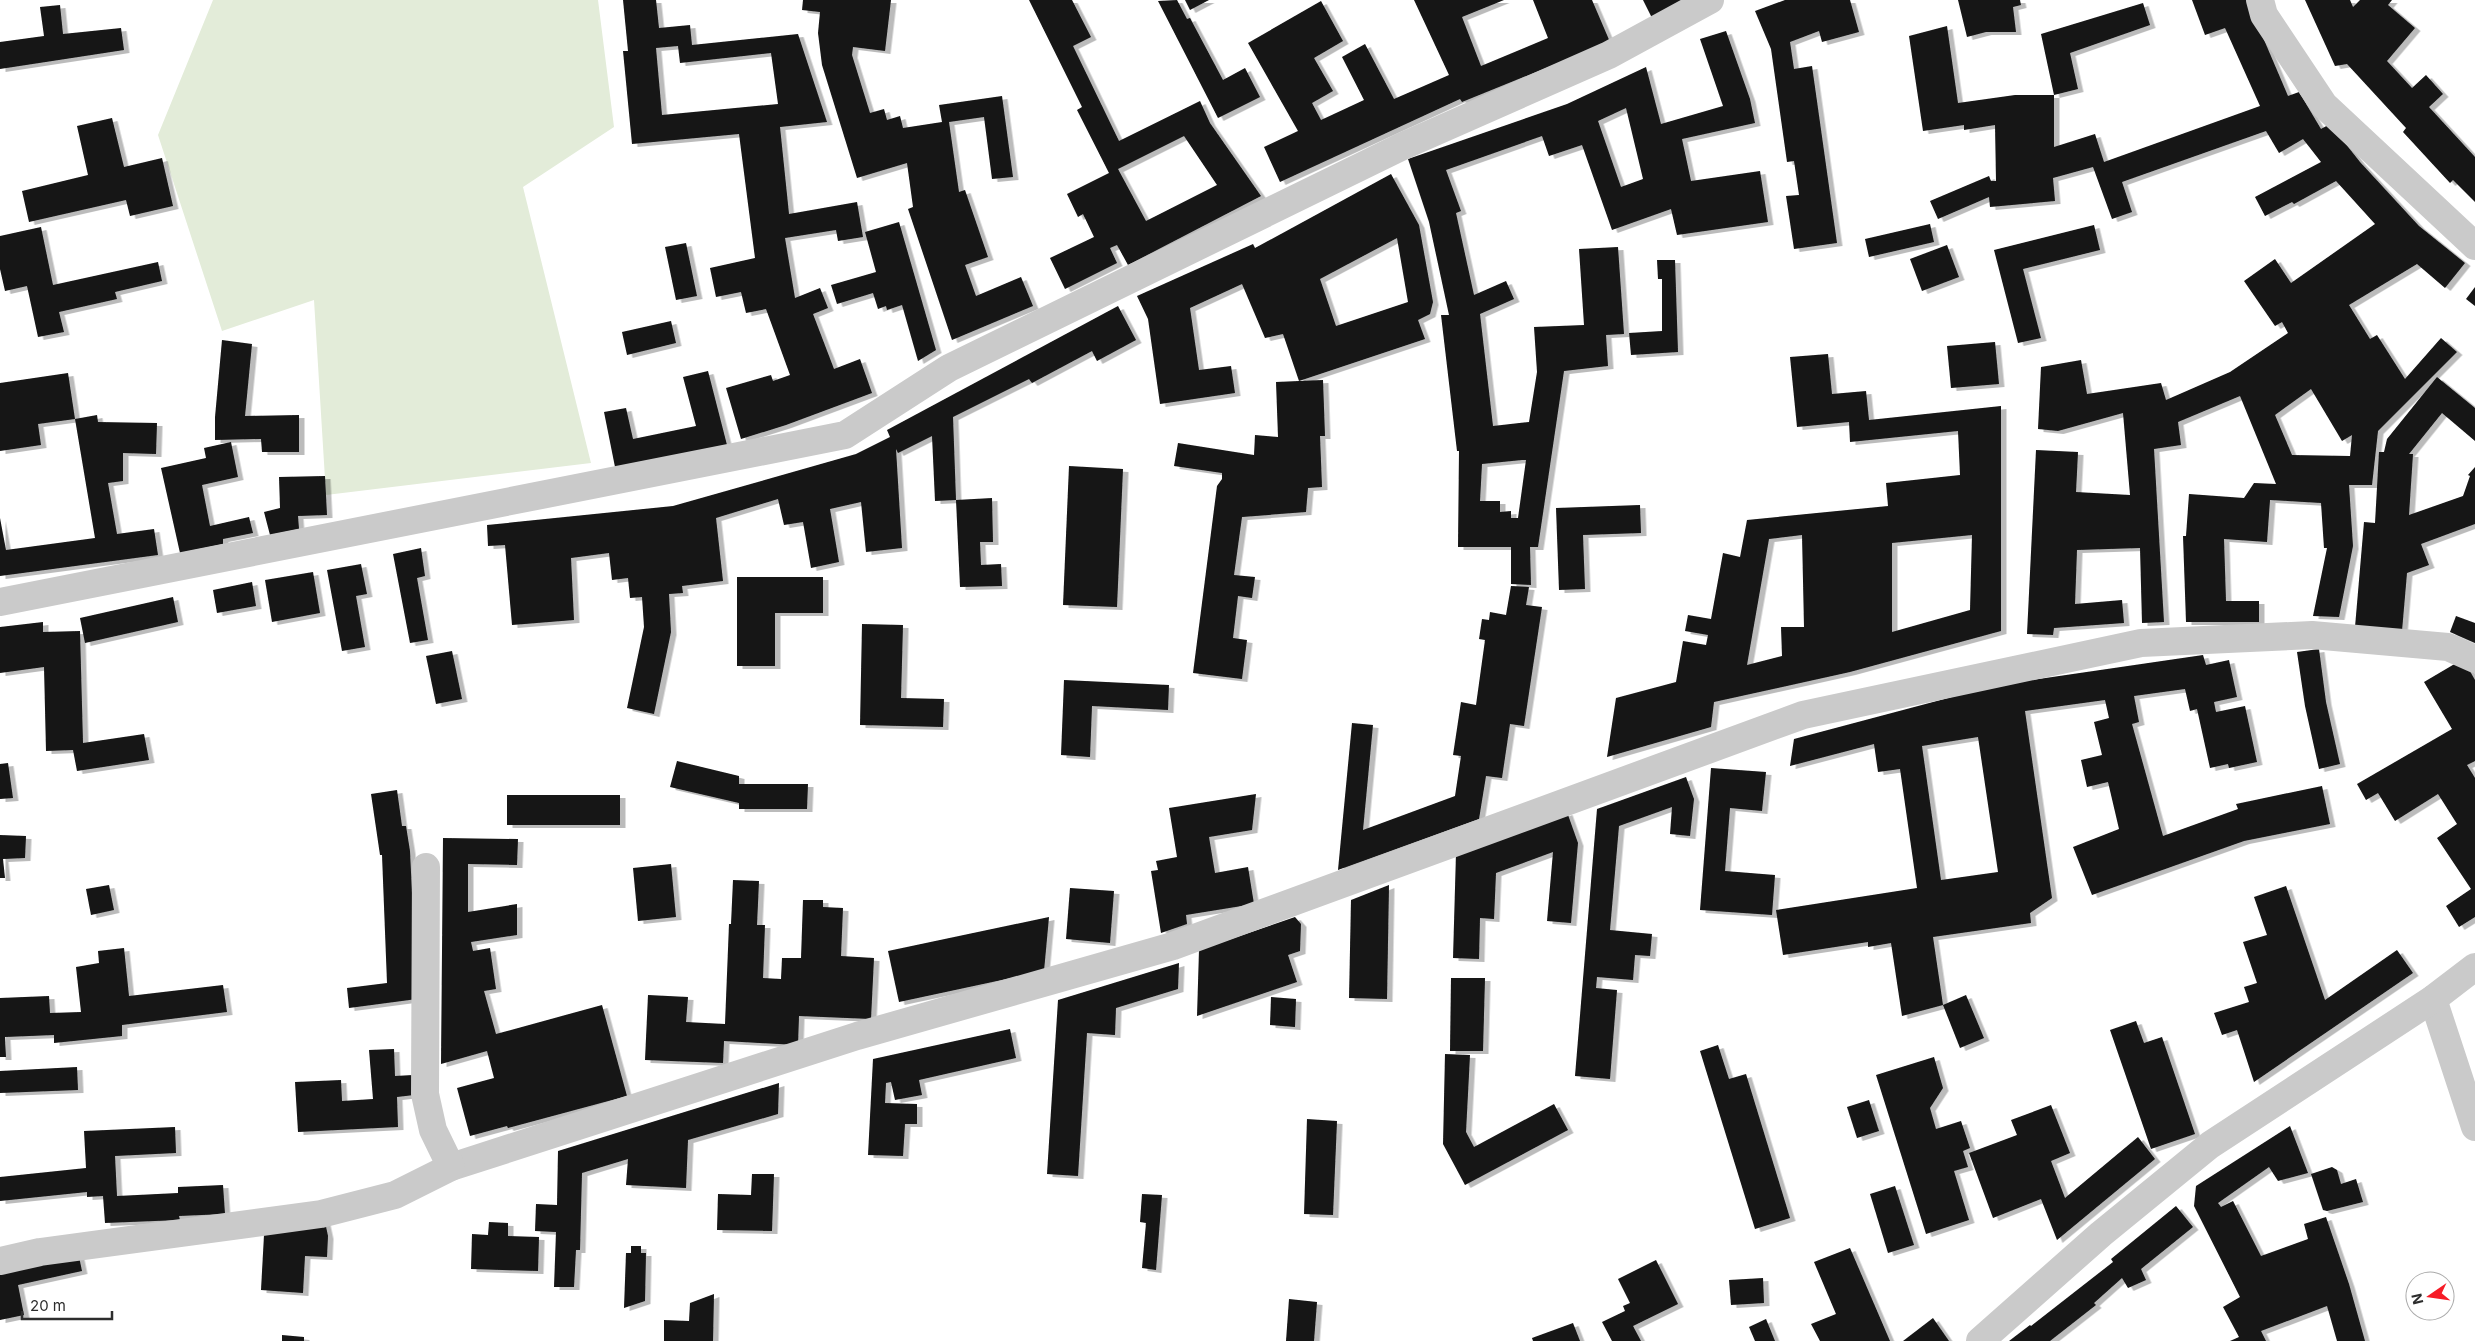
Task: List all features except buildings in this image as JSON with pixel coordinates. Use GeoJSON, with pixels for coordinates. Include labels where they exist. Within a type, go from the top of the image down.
{"type":"FeatureCollection","features":[{"type":"Feature","properties":{"kind":"street"},"geometry":{"type":"LineString","coordinates":[[0,602],[845,435],[949,368],[1403,146],[1608,55],[1710,0]]}},
{"type":"Feature","properties":{"kind":"street"},"geometry":{"type":"LineString","coordinates":[[2260,0],[2264,15],[2324,105],[2475,246]]}},
{"type":"Feature","properties":{"kind":"street"},"geometry":{"type":"LineString","coordinates":[[0,1261],[40,1252],[321,1214],[395,1195],[451,1167],[856,1036],[1173,946],[1803,715],[2141,643],[2312,636],[2448,647],[2475,659]]}},
{"type":"Feature","properties":{"kind":"street"},"geometry":{"type":"LineString","coordinates":[[426,867],[425,1094],[432,1130],[451,1167]]}},
{"type":"Feature","properties":{"kind":"street"},"geometry":{"type":"LineString","coordinates":[[1980,1341],[2101,1234],[2210,1145],[2433,999],[2475,967]]}},
{"type":"Feature","properties":{"kind":"street"},"geometry":{"type":"LineString","coordinates":[[2433,999],[2475,1127]]}},
{"type":"Feature","properties":{"kind":"green space"},"geometry":{"type":"Polygon","coordinates":[[[213,0],[598,0],[614,127],[523,187],[591,463],[326,495],[314,300],[222,331],[158,135],[213,0]]]}}]}
